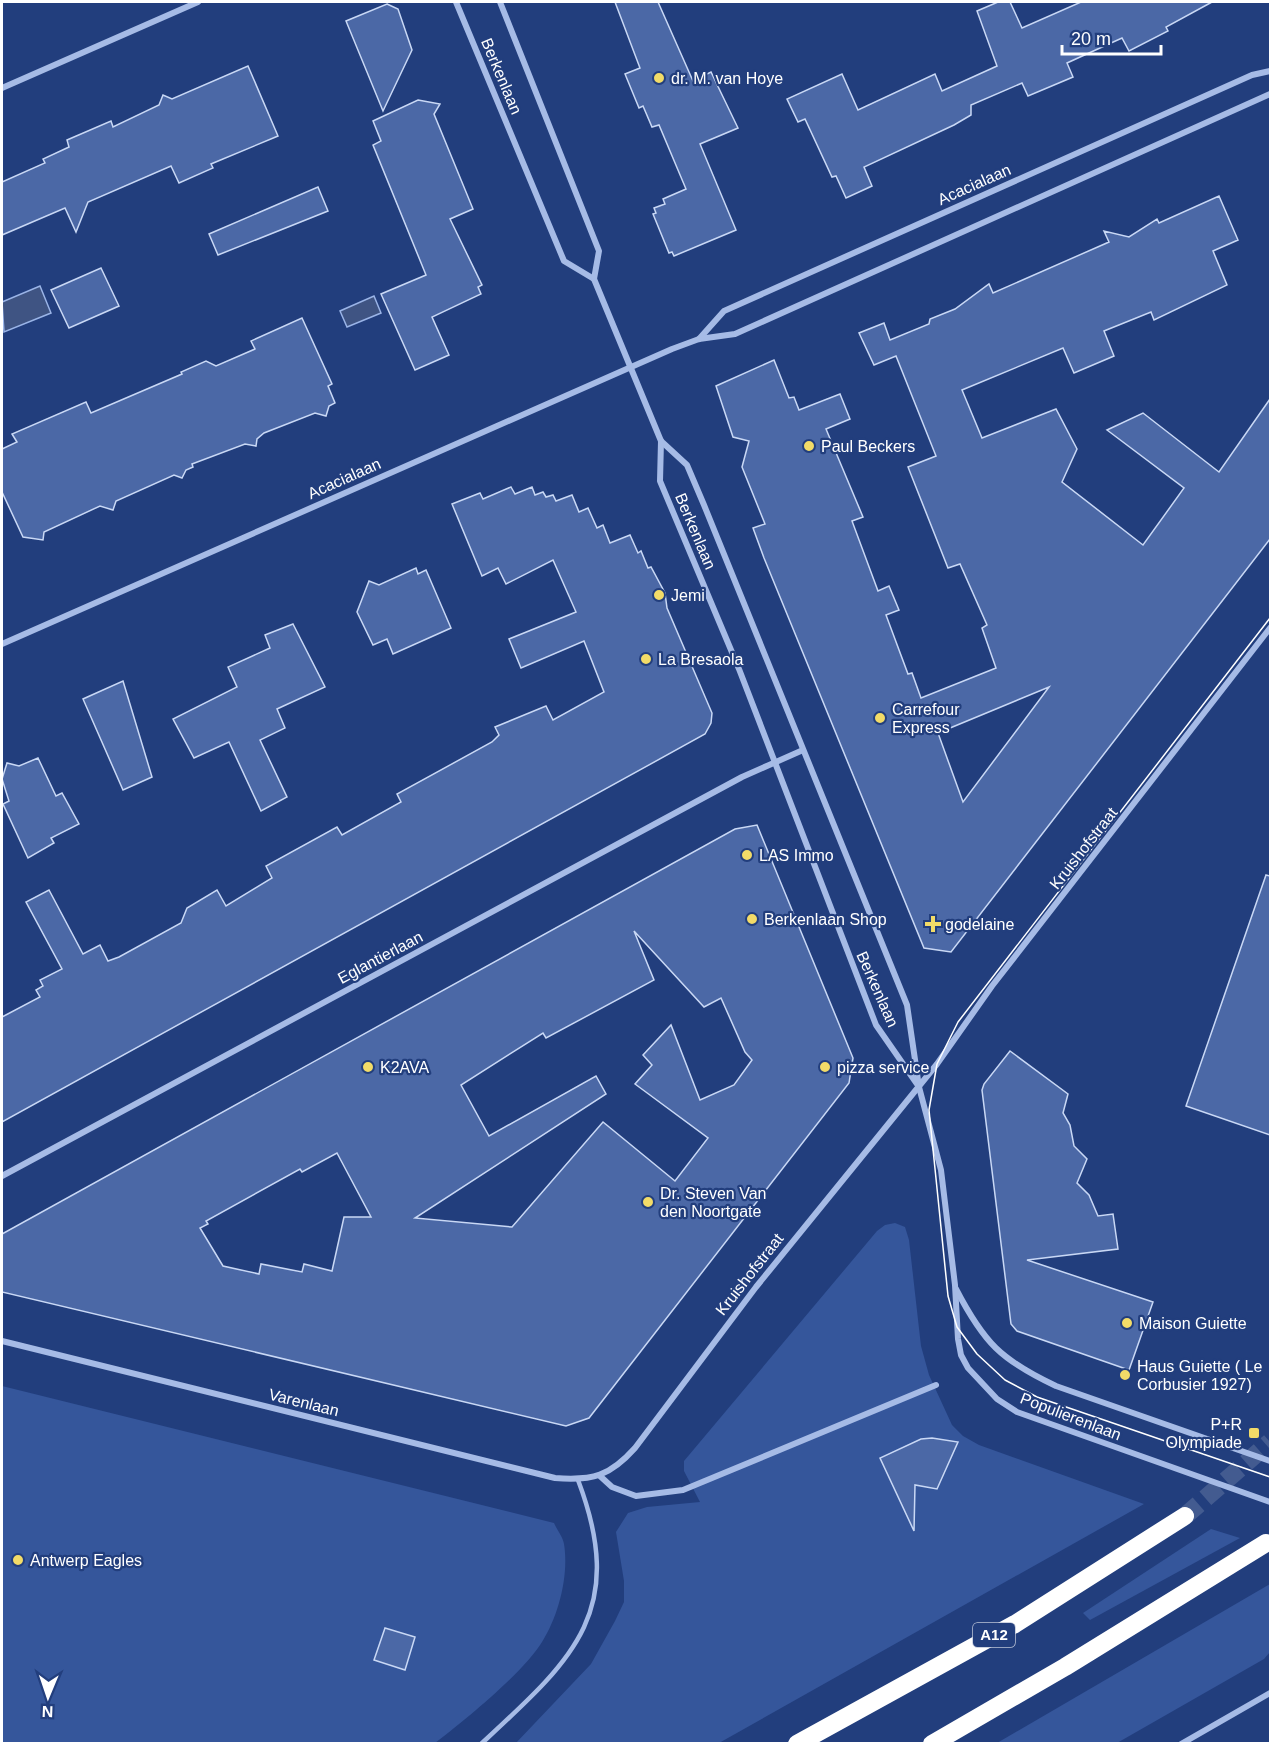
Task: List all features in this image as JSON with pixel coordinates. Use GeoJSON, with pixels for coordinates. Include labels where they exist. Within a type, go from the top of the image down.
{"type":"FeatureCollection","features":[{"type":"Feature","properties":{"kind":"highway","name":"A12"},"geometry":{"type":"LineString","coordinates":[[797,1743],[1015,1624],[1185,1516]]}},
{"type":"Feature","properties":{"kind":"highway"},"geometry":{"type":"LineString","coordinates":[[932,1743],[1065,1666],[1266,1543]]}},
{"type":"Feature","properties":{"kind":"street"},"geometry":{"type":"LineString","coordinates":[[2,88],[198,2]]}},
{"type":"Feature","properties":{"kind":"street","name":"Berkenlaan"},"geometry":{"type":"LineString","coordinates":[[456,2],[564,261],[594,279]]}},
{"type":"Feature","properties":{"kind":"street","name":"Berkenlaan"},"geometry":{"type":"LineString","coordinates":[[500,2],[598,251],[594,279],[661,441],[660,481],[739,669],[773,763],[876,1025],[919,1087]]}},
{"type":"Feature","properties":{"kind":"street","name":"Acacialaan"},"geometry":{"type":"LineString","coordinates":[[699,339],[724,311],[1252,75],[1270,71]]}},
{"type":"Feature","properties":{"kind":"street","name":"Acacialaan"},"geometry":{"type":"LineString","coordinates":[[2,644],[630,367],[699,339],[735,334],[1270,94]]}},
{"type":"Feature","properties":{"kind":"street","name":"Berkenlaan"},"geometry":{"type":"LineString","coordinates":[[661,441],[687,465],[907,1005],[919,1087]]}},
{"type":"Feature","properties":{"kind":"street","name":"Kruishofstraat"},"geometry":{"type":"LineString","coordinates":[[600,1476],[620,1465],[635,1448],[756,1287],[919,1087],[992,986],[1270,628]]}},
{"type":"Feature","properties":{"kind":"street"},"geometry":{"type":"LineString","coordinates":[[773,763],[803,750]]}},
{"type":"Feature","properties":{"kind":"street","name":"Eglantierlaan"},"geometry":{"type":"LineString","coordinates":[[2,1176],[773,763]]}},
{"type":"Feature","properties":{"kind":"street"},"geometry":{"type":"LineString","coordinates":[[919,1087],[941,1170],[955,1285]]}},
{"type":"Feature","properties":{"kind":"street","name":"Populierenlaan"},"geometry":{"type":"LineString","coordinates":[[955,1285],[985,1339],[1003,1357],[1026,1372],[1056,1386],[1270,1461]]}},
{"type":"Feature","properties":{"kind":"street","name":"Populierenlaan"},"geometry":{"type":"LineString","coordinates":[[955,1285],[961,1355],[978,1381],[997,1399],[1036,1420],[1270,1502]]}},
{"type":"Feature","properties":{"kind":"street","name":"Varenlaan"},"geometry":{"type":"LineString","coordinates":[[2,1341],[555,1478],[578,1480],[600,1476]]}},
{"type":"Feature","properties":{"kind":"street"},"geometry":{"type":"LineString","coordinates":[[600,1476],[612,1487],[636,1496],[682,1490],[936,1385]]}},
{"type":"Feature","properties":{"kind":"street"},"geometry":{"type":"LineString","coordinates":[[1181,1743],[1270,1693]]}},
{"type":"Feature","properties":{"kind":"lane"},"geometry":{"type":"LineString","coordinates":[[482,1743],[542,1687],[566,1660],[584,1629],[594,1601],[598,1573],[597,1546],[591,1512],[578,1480]]}},
{"type":"Feature","properties":{"kind":"shaded area"},"geometry":{"type":"Polygon","coordinates":[[[40,286],[51,313],[4,332],[2,302],[40,286]]]}},
{"type":"Feature","properties":{"kind":"shaded area"},"geometry":{"type":"Polygon","coordinates":[[[374,296],[381,313],[347,327],[340,311],[374,296]]]}},
{"type":"Feature","properties":{"kind":"shaded area"},"geometry":{"type":"Polygon","coordinates":[[[895,1223],[905,1227],[909,1240],[921,1346],[929,1375],[952,1425],[963,1436],[979,1445],[1144,1504],[719,1743],[515,1744],[591,1664],[615,1621],[624,1602],[624,1581],[616,1532],[628,1513],[647,1507],[700,1502],[684,1471],[684,1461],[877,1231],[885,1225],[895,1223]]]}},
{"type":"Feature","properties":{"kind":"shaded area"},"geometry":{"type":"Polygon","coordinates":[[[2,1386],[554,1523],[563,1541],[565,1569],[564,1582],[553,1620],[542,1642],[522,1667],[477,1709],[435,1743],[2,1743],[2,1386]]]}},
{"type":"Feature","properties":{"kind":"shaded area"},"geometry":{"type":"Polygon","coordinates":[[[1211,1529],[1240,1538],[1090,1620],[1083,1613],[1211,1529]]]}},
{"type":"Feature","properties":{"kind":"shaded area"},"geometry":{"type":"Polygon","coordinates":[[[1270,1584],[1270,1652],[1264,1659],[1117,1743],[997,1743],[1270,1584]]]}},
{"type":"Feature","properties":{"kind":"building"},"geometry":{"type":"Polygon","coordinates":[[[615,2],[658,2],[693,81],[711,72],[738,128],[700,144],[736,230],[674,256],[672,252],[669,253],[653,214],[656,213],[654,208],[665,204],[663,199],[686,189],[659,125],[652,127],[643,106],[639,108],[625,74],[640,68],[615,2]]]}},
{"type":"Feature","properties":{"kind":"building"},"geometry":{"type":"Polygon","coordinates":[[[998,2],[1010,2],[1022,28],[1081,2],[1212,2],[1166,27],[1168,31],[1129,51],[1122,38],[1067,63],[1073,77],[1028,96],[1022,83],[971,105],[971,115],[954,125],[864,167],[872,186],[846,198],[836,176],[832,177],[805,119],[798,122],[787,99],[842,74],[858,110],[935,74],[942,91],[997,66],[977,11],[998,2]]]}},
{"type":"Feature","properties":{"kind":"building"},"geometry":{"type":"Polygon","coordinates":[[[387,4],[398,9],[412,50],[383,111],[346,21],[387,4]]]}},
{"type":"Feature","properties":{"kind":"building"},"geometry":{"type":"Polygon","coordinates":[[[248,66],[278,136],[211,164],[213,168],[179,183],[171,166],[88,202],[76,232],[65,208],[2,235],[2,182],[45,163],[43,159],[69,147],[67,140],[111,121],[113,127],[159,105],[163,95],[172,99],[248,66]]]}},
{"type":"Feature","properties":{"kind":"building"},"geometry":{"type":"Polygon","coordinates":[[[418,100],[440,104],[434,114],[473,209],[450,219],[482,285],[478,287],[481,294],[432,317],[449,355],[415,370],[381,294],[426,275],[373,145],[381,141],[373,121],[418,100]]]}},
{"type":"Feature","properties":{"kind":"building"},"geometry":{"type":"Polygon","coordinates":[[[318,187],[328,211],[218,255],[209,234],[318,187]]]}},
{"type":"Feature","properties":{"kind":"building"},"geometry":{"type":"Polygon","coordinates":[[[1219,196],[1238,240],[1213,251],[1227,285],[1154,320],[1151,312],[1104,331],[1114,356],[1074,373],[1063,348],[962,390],[982,438],[1056,409],[1077,449],[1062,482],[1143,545],[1184,488],[1107,430],[1143,413],[1219,472],[1270,399],[1270,539],[951,952],[924,948],[764,558],[753,528],[765,524],[742,467],[749,441],[733,437],[716,386],[774,360],[789,398],[794,397],[799,410],[840,394],[850,419],[826,429],[863,517],[852,521],[878,591],[889,586],[899,610],[886,615],[908,674],[912,673],[921,698],[996,668],[982,628],[987,625],[960,564],[948,568],[908,467],[936,456],[896,356],[874,365],[859,333],[884,323],[890,340],[929,324],[930,319],[955,309],[989,284],[993,293],[1109,242],[1104,231],[1129,237],[1157,219],[1159,223],[1219,196]],[[1049,687],[938,733],[963,802],[1049,687]]]}},
{"type":"Feature","properties":{"kind":"building"},"geometry":{"type":"Polygon","coordinates":[[[101,268],[119,306],[69,328],[51,290],[101,268]]]}},
{"type":"Feature","properties":{"kind":"building"},"geometry":{"type":"Polygon","coordinates":[[[302,318],[332,384],[328,386],[335,403],[329,406],[326,416],[315,413],[264,433],[257,439],[256,446],[245,444],[192,464],[193,467],[186,470],[182,478],[174,475],[116,501],[113,510],[100,506],[44,532],[43,540],[23,537],[2,492],[2,449],[17,442],[12,434],[86,402],[91,413],[182,374],[181,372],[206,361],[216,366],[255,349],[251,341],[302,318]]]}},
{"type":"Feature","properties":{"kind":"building"},"geometry":{"type":"Polygon","coordinates":[[[511,487],[515,494],[532,487],[535,495],[543,492],[546,497],[553,495],[556,501],[572,495],[579,512],[588,508],[597,528],[603,525],[610,543],[630,535],[638,553],[641,551],[648,568],[651,567],[665,593],[667,608],[712,713],[711,723],[705,734],[2,1122],[2,1017],[40,997],[36,990],[43,986],[40,980],[62,969],[26,902],[49,890],[83,954],[100,945],[108,961],[181,923],[187,908],[217,890],[226,906],[272,878],[266,866],[337,827],[342,835],[401,802],[397,794],[492,742],[499,735],[495,727],[546,706],[553,720],[604,692],[584,641],[521,668],[509,639],[576,612],[553,560],[506,584],[498,568],[482,576],[452,504],[480,493],[483,499],[511,487]]]}},
{"type":"Feature","properties":{"kind":"building"},"geometry":{"type":"Polygon","coordinates":[[[416,568],[418,574],[426,570],[451,628],[393,654],[387,639],[373,645],[357,612],[369,581],[379,585],[416,568]]]}},
{"type":"Feature","properties":{"kind":"building"},"geometry":{"type":"Polygon","coordinates":[[[293,624],[325,687],[277,709],[285,728],[260,740],[287,797],[261,811],[229,742],[194,758],[173,719],[237,687],[228,667],[270,648],[265,635],[293,624]]]}},
{"type":"Feature","properties":{"kind":"building"},"geometry":{"type":"Polygon","coordinates":[[[123,681],[152,777],[123,790],[83,699],[123,681]]]}},
{"type":"Feature","properties":{"kind":"building"},"geometry":{"type":"Polygon","coordinates":[[[38,758],[56,796],[62,793],[79,824],[51,838],[54,843],[28,858],[3,804],[9,801],[2,779],[7,763],[19,766],[38,758]]]}},
{"type":"Feature","properties":{"kind":"building"},"geometry":{"type":"Polygon","coordinates":[[[757,825],[853,1058],[849,1083],[589,1418],[566,1426],[2,1292],[2,1234],[735,829],[757,825]],[[634,931],[654,980],[546,1038],[543,1033],[461,1085],[489,1136],[596,1076],[606,1094],[415,1218],[512,1227],[603,1122],[675,1181],[708,1138],[635,1084],[652,1065],[643,1055],[671,1025],[700,1100],[734,1085],[752,1060],[745,1052],[721,998],[704,1007],[634,931]],[[337,1153],[302,1172],[300,1169],[206,1221],[208,1224],[200,1228],[223,1266],[259,1274],[261,1264],[302,1272],[304,1264],[332,1271],[344,1217],[371,1217],[337,1153]]]}},
{"type":"Feature","properties":{"kind":"building"},"geometry":{"type":"Polygon","coordinates":[[[1266,875],[1270,876],[1270,1135],[1186,1106],[1266,875]]]}},
{"type":"Feature","properties":{"kind":"building"},"geometry":{"type":"Polygon","coordinates":[[[1010,1051],[1068,1094],[1063,1113],[1070,1125],[1074,1146],[1087,1159],[1077,1183],[1089,1195],[1098,1216],[1113,1214],[1118,1249],[1027,1260],[1153,1302],[1129,1370],[1017,1331],[1011,1324],[982,1090],[984,1084],[1010,1051]]]}},
{"type":"Feature","properties":{"kind":"building"},"geometry":{"type":"Polygon","coordinates":[[[932,1438],[958,1442],[937,1489],[915,1485],[914,1531],[880,1458],[921,1439],[932,1438]]]}},
{"type":"Feature","properties":{"kind":"building"},"geometry":{"type":"Polygon","coordinates":[[[385,1628],[415,1637],[405,1670],[374,1660],[385,1628]]]}},
{"type":"Feature","properties":{"kind":"tunnel"},"geometry":{"type":"LineString","coordinates":[[1185,1516],[1270,1442]]}},
{"type":"Feature","properties":{"kind":"tram line"},"geometry":{"type":"LineString","coordinates":[[1270,618],[958,1022],[937,1064],[929,1110],[948,1296],[957,1327],[977,1354],[1005,1380],[1037,1397],[1270,1477]]}},
{"type":"Feature","properties":{"kind":"place","name":"dr. M. van Hoye"},"geometry":{"type":"Point","coordinates":[659,78]}},
{"type":"Feature","properties":{"kind":"place","name":"Paul Beckers"},"geometry":{"type":"Point","coordinates":[809,446]}},
{"type":"Feature","properties":{"kind":"place","name":"Jemi"},"geometry":{"type":"Point","coordinates":[659,595]}},
{"type":"Feature","properties":{"kind":"place","name":"La Bresaola"},"geometry":{"type":"Point","coordinates":[646,659]}},
{"type":"Feature","properties":{"kind":"place","name":"Carrefour Express"},"geometry":{"type":"Point","coordinates":[880,718]}},
{"type":"Feature","properties":{"kind":"place","name":"LAS Immo"},"geometry":{"type":"Point","coordinates":[747,855]}},
{"type":"Feature","properties":{"kind":"place","name":"Berkenlaan Shop"},"geometry":{"type":"Point","coordinates":[752,919]}},
{"type":"Feature","properties":{"kind":"place","name":"godelaine"},"geometry":{"type":"Point","coordinates":[933,924]}},
{"type":"Feature","properties":{"kind":"place","name":"K2AVA"},"geometry":{"type":"Point","coordinates":[368,1067]}},
{"type":"Feature","properties":{"kind":"place","name":"pizza service"},"geometry":{"type":"Point","coordinates":[825,1067]}},
{"type":"Feature","properties":{"kind":"place","name":"Dr. Steven Van den Noortgate"},"geometry":{"type":"Point","coordinates":[648,1202]}},
{"type":"Feature","properties":{"kind":"place","name":"Maison Guiette"},"geometry":{"type":"Point","coordinates":[1127,1323]}},
{"type":"Feature","properties":{"kind":"place","name":"Haus Guiette ( Le Corbusier 1927)"},"geometry":{"type":"Point","coordinates":[1125,1375]}},
{"type":"Feature","properties":{"kind":"place","name":"P+R Olympiade"},"geometry":{"type":"Point","coordinates":[1254,1433]}},
{"type":"Feature","properties":{"kind":"place","name":"Antwerp Eagles"},"geometry":{"type":"Point","coordinates":[18,1560]}}]}
